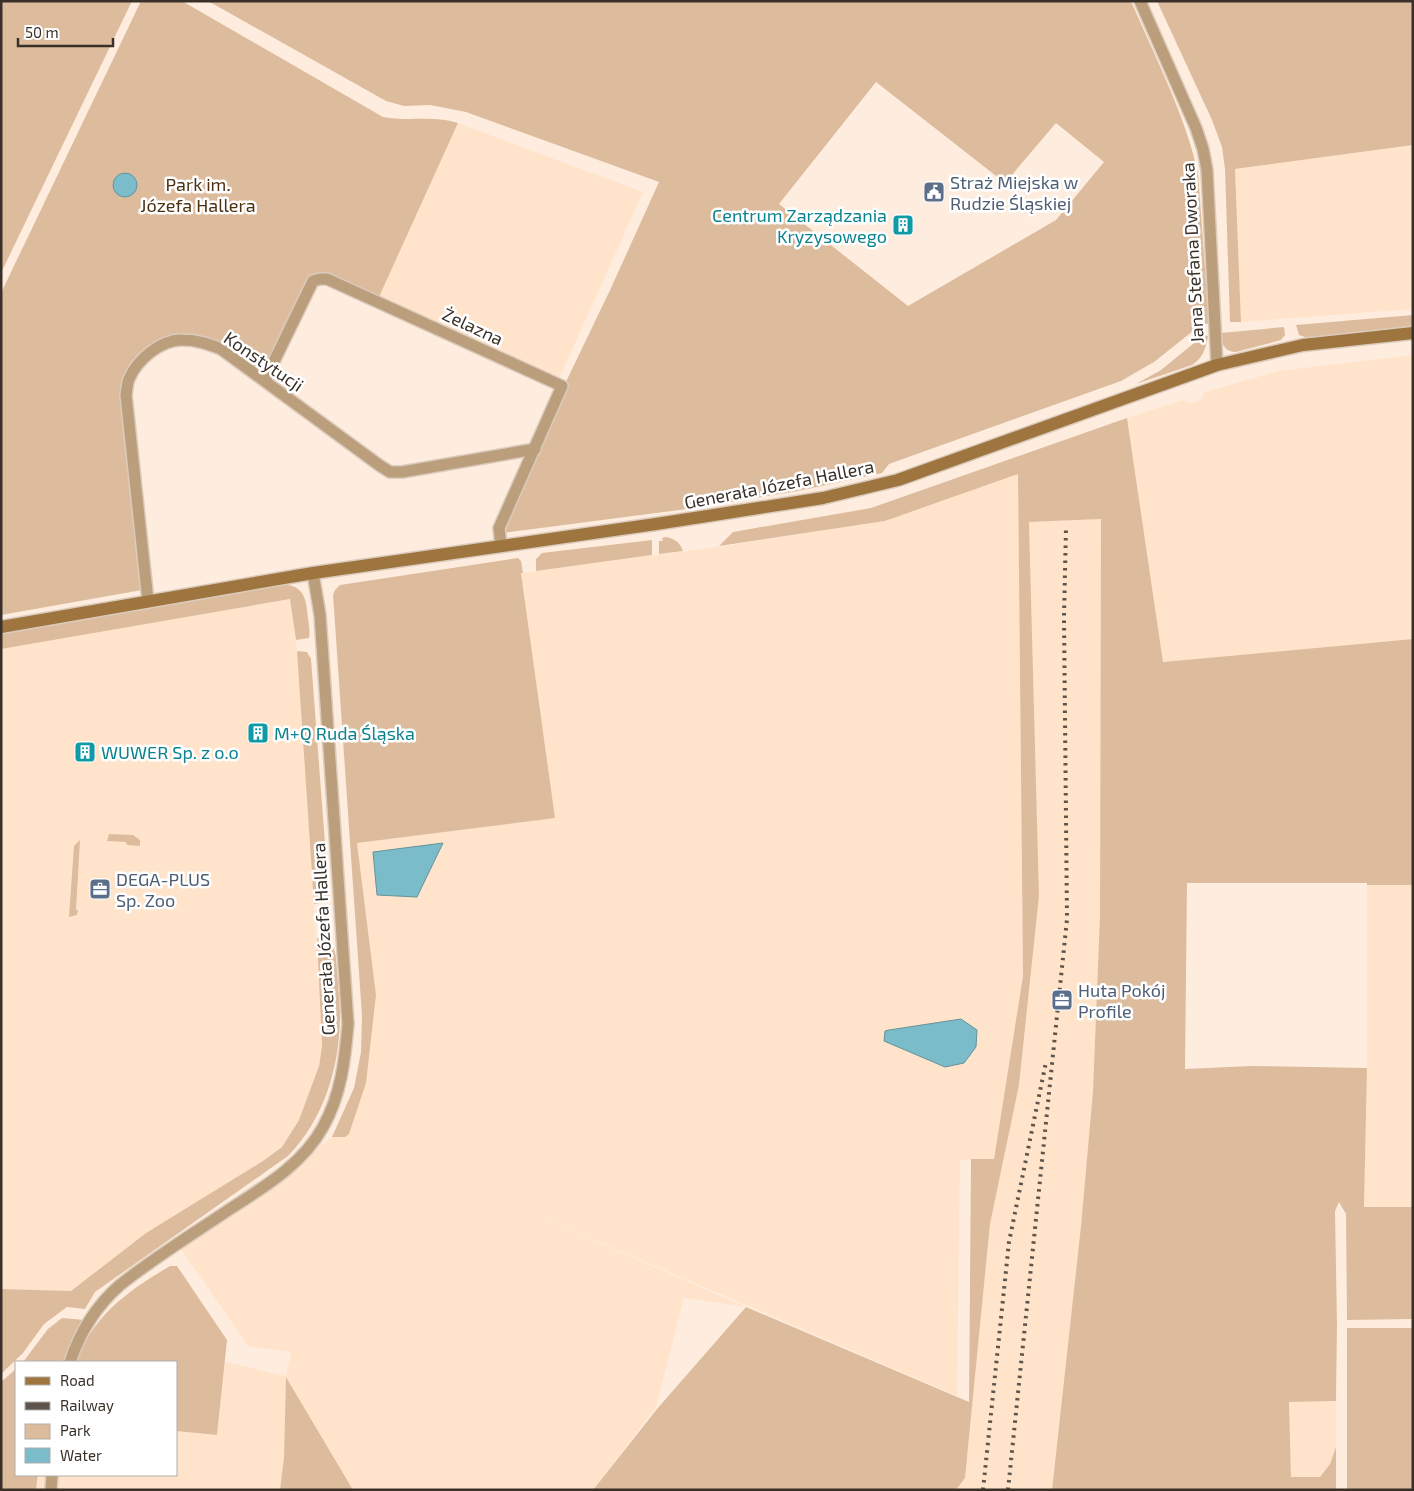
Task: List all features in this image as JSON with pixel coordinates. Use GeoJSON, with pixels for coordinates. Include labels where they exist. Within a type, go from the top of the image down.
{"type":"FeatureCollection","features":[{"type":"Feature","properties":{"kind":"street","name":"Jana Stefana Dworaka"},"geometry":{"type":"LineString","coordinates":[[1140,1],[1196,128],[1203,149],[1206,170],[1217,365]]}},
{"type":"Feature","properties":{"kind":"street","name":"Żelazna"},"geometry":{"type":"LineString","coordinates":[[265,380],[313,281],[328,278],[562,386],[499,528],[501,545]]}},
{"type":"Feature","properties":{"kind":"street","name":"Generała Józefa Hallera"},"geometry":{"type":"LineString","coordinates":[[1,626],[313,573],[666,523],[822,498],[888,482],[1217,365],[1297,346],[1413,333]]}},
{"type":"Feature","properties":{"kind":"street","name":"Konstytucji"},"geometry":{"type":"LineString","coordinates":[[148,601],[126,395],[128,380],[143,358],[165,343],[181,340],[202,342],[221,349],[390,472],[415,471],[535,449]]}},
{"type":"Feature","properties":{"kind":"street","name":"Generała Józefa Hallera"},"geometry":{"type":"LineString","coordinates":[[70,1361],[91,1317],[99,1305],[114,1290],[155,1259],[266,1185],[295,1162],[311,1146],[323,1127],[340,1088],[345,1061],[348,1024],[320,614],[313,573]]}},
{"type":"Feature","properties":{"kind":"street"},"geometry":{"type":"LineString","coordinates":[[51,1490],[52,1476]]}},
{"type":"Feature","properties":{"kind":"shaded area"},"geometry":{"type":"Polygon","coordinates":[[[458,123],[643,192],[559,379],[379,297],[458,123]]]}},
{"type":"Feature","properties":{"kind":"shaded area"},"geometry":{"type":"Polygon","coordinates":[[[1413,145],[1413,309],[1241,322],[1235,169],[1413,145]]]}},
{"type":"Feature","properties":{"kind":"shaded area"},"geometry":{"type":"Polygon","coordinates":[[[1413,355],[1413,639],[1163,662],[1127,418],[1183,400],[1191,404],[1200,400],[1205,392],[1278,371],[1413,355]]]}},
{"type":"Feature","properties":{"kind":"shaded area"},"geometry":{"type":"Polygon","coordinates":[[[1018,474],[1023,976],[994,1159],[960,1160],[957,1396],[516,1206],[746,1307],[684,1298],[656,1407],[593,1490],[353,1490],[287,1378],[284,1457],[280,1490],[36,1490],[39,1476],[178,1476],[178,1431],[217,1435],[225,1362],[286,1376],[291,1352],[248,1346],[181,1249],[332,1137],[345,1137],[376,995],[357,843],[555,817],[521,573],[731,545],[885,521],[1018,474]]]}},
{"type":"Feature","properties":{"kind":"shaded area","name":"Huta Pokój Profile"},"geometry":{"type":"Polygon","coordinates":[[[1101,519],[1100,915],[1093,1091],[1081,1226],[1052,1490],[956,1490],[965,1478],[990,1224],[1019,1085],[1039,896],[1029,522],[1101,519]]]}},
{"type":"Feature","properties":{"kind":"shaded area"},"geometry":{"type":"Polygon","coordinates":[[[291,599],[298,665],[322,1046],[319,1066],[299,1120],[282,1147],[263,1161],[146,1233],[71,1291],[1,1289],[1,649],[291,599]]]}},
{"type":"Feature","properties":{"kind":"shaded area"},"geometry":{"type":"Polygon","coordinates":[[[1367,885],[1413,885],[1413,1207],[1364,1207],[1367,1068],[1367,885]]]}},
{"type":"Feature","properties":{"kind":"shaded area"},"geometry":{"type":"Polygon","coordinates":[[[1336,1401],[1336,1447],[1330,1464],[1320,1477],[1291,1478],[1289,1402],[1336,1401]]]}},
{"type":"Feature","properties":{"kind":"green space"},"geometry":{"type":"Polygon","coordinates":[[[1,1],[132,1],[1,273],[1,1]]]}},
{"type":"Feature","properties":{"kind":"green space","name":"Park im. Józefa Hallera"},"geometry":{"type":"Polygon","coordinates":[[[141,1],[182,1],[383,117],[439,119],[458,123],[379,297],[319,274],[308,278],[269,360],[261,367],[255,367],[222,345],[163,339],[149,347],[139,356],[124,378],[120,394],[142,590],[1,615],[1,293],[141,1]]]}},
{"type":"Feature","properties":{"kind":"green space"},"geometry":{"type":"Polygon","coordinates":[[[208,1],[1131,1],[1177,107],[1198,173],[1209,323],[1198,327],[1154,362],[1121,381],[889,464],[882,473],[798,491],[687,509],[503,533],[563,388],[659,182],[466,112],[430,105],[404,106],[386,101],[208,1]],[[876,82],[779,204],[908,306],[1056,220],[1104,162],[1056,123],[1005,183],[876,82]]]}},
{"type":"Feature","properties":{"kind":"green space"},"geometry":{"type":"Polygon","coordinates":[[[1157,1],[1413,1],[1413,145],[1235,169],[1241,322],[1230,322],[1225,169],[1222,147],[1212,120],[1157,1]]]}},
{"type":"Feature","properties":{"kind":"green space"},"geometry":{"type":"Polygon","coordinates":[[[1413,315],[1413,326],[1308,338],[1299,335],[1296,325],[1413,315]]]}},
{"type":"Feature","properties":{"kind":"green space"},"geometry":{"type":"Polygon","coordinates":[[[1284,327],[1285,335],[1281,340],[1236,352],[1226,349],[1222,340],[1221,333],[1284,327]]]}},
{"type":"Feature","properties":{"kind":"green space"},"geometry":{"type":"Polygon","coordinates":[[[1204,335],[1208,336],[1205,349],[1199,359],[1192,365],[1136,384],[1161,370],[1204,335]]]}},
{"type":"Feature","properties":{"kind":"green space"},"geometry":{"type":"Polygon","coordinates":[[[1127,418],[1163,662],[1413,639],[1413,885],[1367,885],[1367,883],[1187,883],[1185,1069],[1251,1066],[1367,1068],[1364,1207],[1413,1207],[1413,1319],[1347,1320],[1346,1214],[1339,1202],[1335,1211],[1336,1401],[1289,1402],[1291,1477],[1320,1477],[1330,1464],[1336,1447],[1336,1490],[1052,1490],[1081,1226],[1093,1091],[1100,915],[1101,519],[1029,522],[1039,896],[1019,1085],[990,1224],[965,1478],[956,1490],[593,1490],[657,1409],[746,1307],[969,1402],[971,1159],[994,1159],[1023,976],[1018,474],[885,521],[719,546],[733,532],[871,508],[1127,418]]]}},
{"type":"Feature","properties":{"kind":"green space"},"geometry":{"type":"Polygon","coordinates":[[[666,537],[677,541],[683,551],[659,554],[659,541],[663,541],[662,538],[666,537]]]}},
{"type":"Feature","properties":{"kind":"green space"},"geometry":{"type":"Polygon","coordinates":[[[652,540],[652,555],[536,571],[536,559],[542,553],[652,540]]]}},
{"type":"Feature","properties":{"kind":"green space"},"geometry":{"type":"Polygon","coordinates":[[[518,558],[521,561],[523,573],[521,573],[555,818],[357,843],[376,995],[366,1083],[349,1134],[345,1137],[332,1137],[354,1088],[361,1052],[362,1016],[333,595],[340,585],[518,558]]]}},
{"type":"Feature","properties":{"kind":"green space"},"geometry":{"type":"Polygon","coordinates":[[[280,584],[294,587],[305,598],[309,638],[296,640],[290,599],[1,649],[1,632],[280,584]]]}},
{"type":"Feature","properties":{"kind":"green space"},"geometry":{"type":"Polygon","coordinates":[[[297,651],[307,652],[311,659],[329,896],[325,902],[314,904],[297,651]]]}},
{"type":"Feature","properties":{"kind":"green space"},"geometry":{"type":"Polygon","coordinates":[[[109,834],[133,835],[140,840],[140,846],[127,845],[126,842],[107,841],[109,834]]]}},
{"type":"Feature","properties":{"kind":"green space"},"geometry":{"type":"Polygon","coordinates":[[[80,840],[76,910],[78,910],[77,915],[69,917],[74,846],[80,840]]]}},
{"type":"Feature","properties":{"kind":"green space"},"geometry":{"type":"Polygon","coordinates":[[[317,938],[330,943],[336,956],[340,1010],[339,1037],[337,1056],[327,1092],[320,1110],[301,1142],[288,1156],[95,1292],[85,1309],[67,1307],[44,1324],[23,1353],[1,1374],[1,1289],[71,1291],[146,1233],[263,1161],[282,1147],[299,1120],[319,1066],[322,1046],[317,938]]]}},
{"type":"Feature","properties":{"kind":"green space"},"geometry":{"type":"Polygon","coordinates":[[[170,1266],[177,1266],[227,1340],[217,1435],[178,1431],[178,1361],[77,1361],[83,1346],[102,1317],[141,1284],[170,1266]]]}},
{"type":"Feature","properties":{"kind":"green space"},"geometry":{"type":"Polygon","coordinates":[[[62,1318],[85,1320],[65,1361],[24,1361],[48,1329],[62,1318]]]}},
{"type":"Feature","properties":{"kind":"green space"},"geometry":{"type":"Polygon","coordinates":[[[1347,1328],[1413,1328],[1413,1490],[1347,1490],[1347,1328]]]}},
{"type":"Feature","properties":{"kind":"green space"},"geometry":{"type":"Polygon","coordinates":[[[15,1370],[15,1476],[38,1476],[36,1490],[1,1490],[1,1382],[15,1370]]]}},
{"type":"Feature","properties":{"kind":"green space"},"geometry":{"type":"Polygon","coordinates":[[[286,1377],[353,1490],[280,1490],[284,1457],[286,1377]]]}},
{"type":"Feature","properties":{"kind":"water"},"geometry":{"type":"Polygon","coordinates":[[[125,173],[130,174],[136,180],[136,190],[130,196],[125,197],[120,196],[114,190],[113,185],[114,180],[120,174],[125,173]]]}},
{"type":"Feature","properties":{"kind":"water"},"geometry":{"type":"Polygon","coordinates":[[[443,843],[417,897],[377,895],[373,852],[443,843]]]}},
{"type":"Feature","properties":{"kind":"water"},"geometry":{"type":"Polygon","coordinates":[[[961,1019],[977,1030],[976,1047],[964,1063],[945,1067],[884,1041],[885,1031],[961,1019]]]}},
{"type":"Feature","properties":{"kind":"railway"},"geometry":{"type":"LineString","coordinates":[[1008,1490],[1067,919],[1064,617],[1066,528]]}},
{"type":"Feature","properties":{"kind":"railway"},"geometry":{"type":"LineString","coordinates":[[983,1490],[1009,1242],[1046,1062]]}},
{"type":"Feature","properties":{"kind":"place","name":"Straż Miejska w Rudzie Śląskiej"},"geometry":{"type":"Point","coordinates":[934,192]}},
{"type":"Feature","properties":{"kind":"place","name":"Centrum Zarządzania Kryzysowego"},"geometry":{"type":"Point","coordinates":[903,225]}},
{"type":"Feature","properties":{"kind":"place","name":"M+Q Ruda Śląska"},"geometry":{"type":"Point","coordinates":[258,733]}},
{"type":"Feature","properties":{"kind":"place","name":"WUWER Sp. z o.o"},"geometry":{"type":"Point","coordinates":[85,752]}},
{"type":"Feature","properties":{"kind":"place","name":"DEGA-PLUS Sp. Zoo"},"geometry":{"type":"Point","coordinates":[100,889]}},
{"type":"Feature","properties":{"kind":"place","name":"Huta Pokój Profile"},"geometry":{"type":"Point","coordinates":[1062,1000]}}]}
